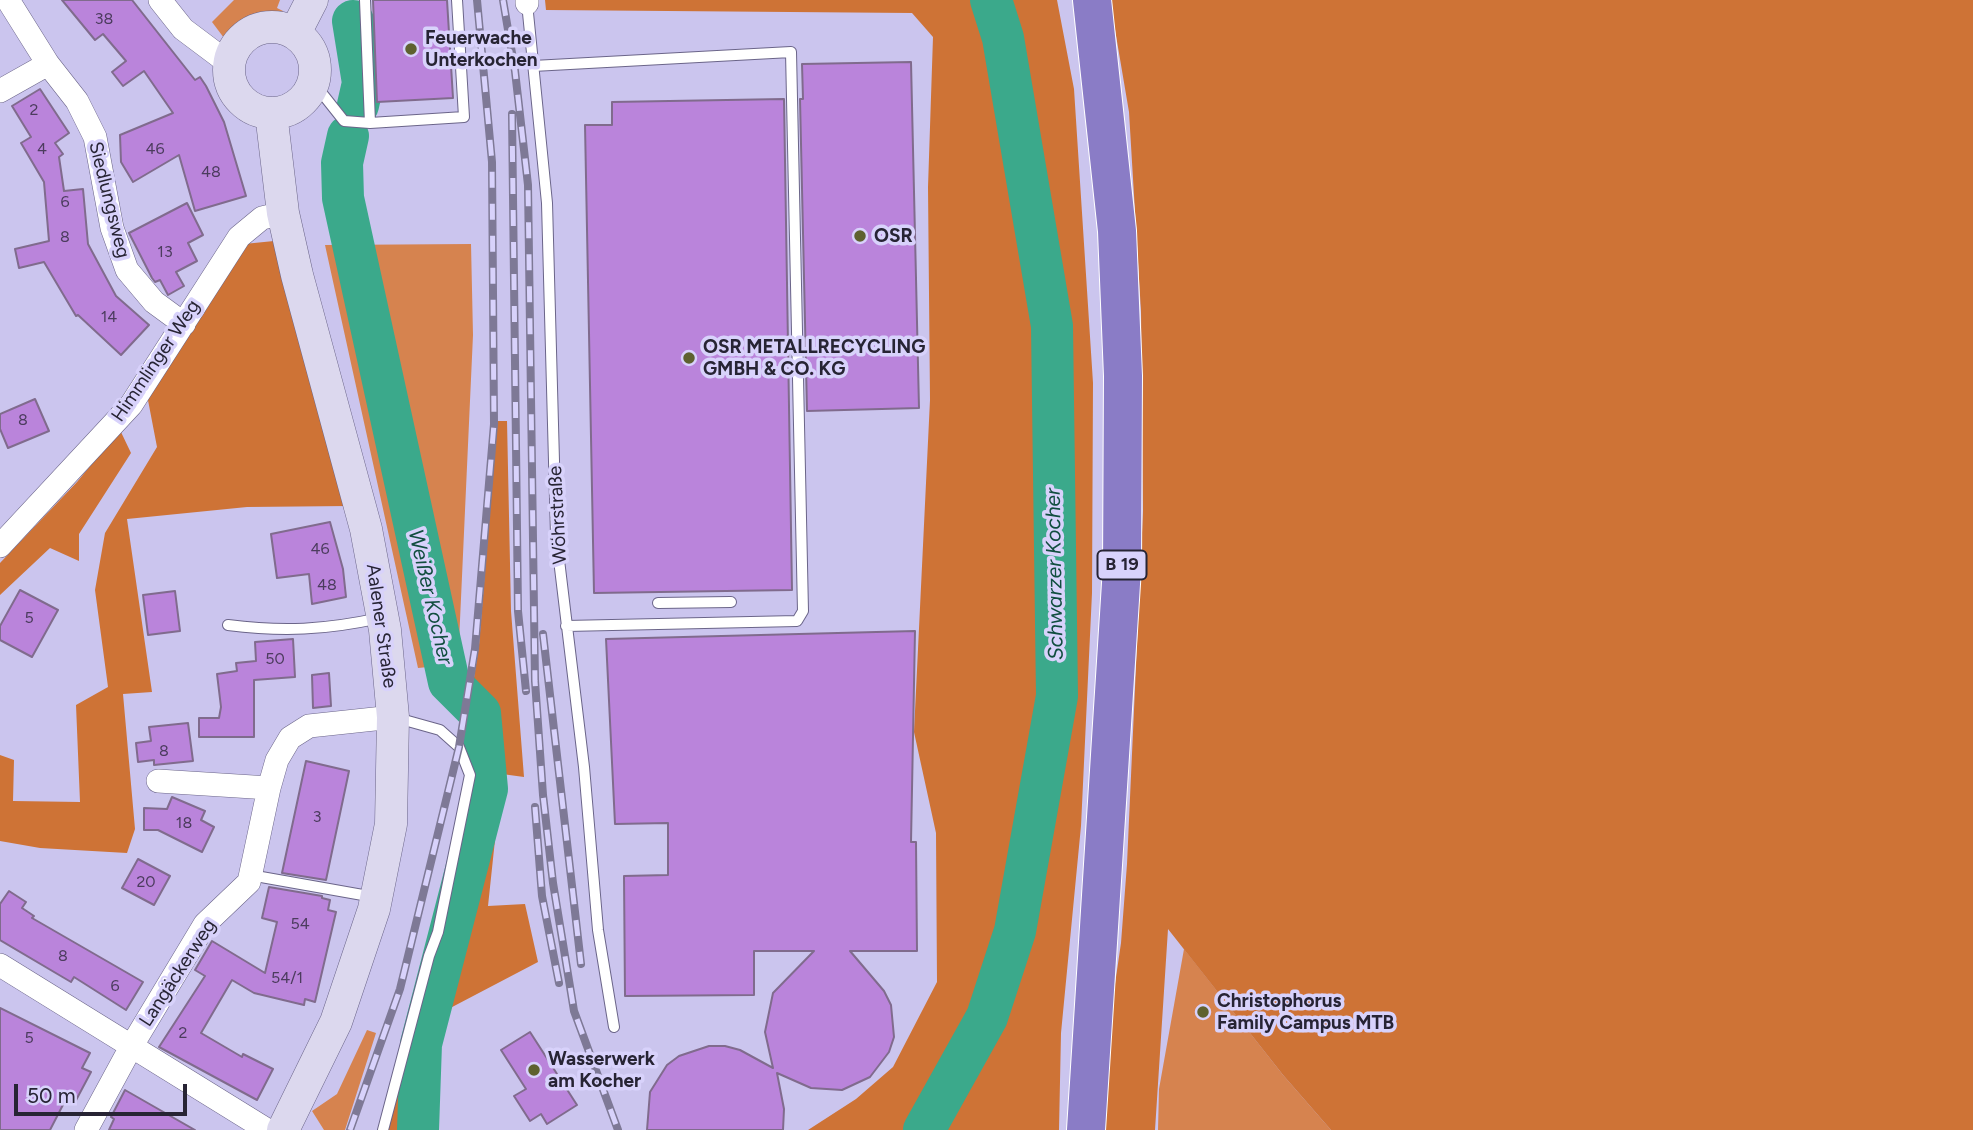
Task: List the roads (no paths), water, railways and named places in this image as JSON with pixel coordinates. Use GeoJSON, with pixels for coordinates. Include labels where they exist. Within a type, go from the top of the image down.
{"type":"FeatureCollection","features":[{"type":"Feature","properties":{"kind":"highway","name":"B 19"},"geometry":{"type":"LineString","coordinates":[[1086,1130],[1122,568],[1117,231],[1092,0]]}},
{"type":"Feature","properties":{"kind":"street","name":"Siedlungsweg"},"geometry":{"type":"LineString","coordinates":[[8,0],[48,64],[77,101],[95,137],[112,228],[127,271],[154,302],[184,324]]}},
{"type":"Feature","properties":{"kind":"street"},"geometry":{"type":"LineString","coordinates":[[160,0],[183,29],[227,62]]}},
{"type":"Feature","properties":{"kind":"street"},"geometry":{"type":"LineString","coordinates":[[295,33],[312,0]]}},
{"type":"Feature","properties":{"kind":"street"},"geometry":{"type":"LineString","coordinates":[[274,27],[295,33],[312,54],[315,68],[313,82],[297,104],[285,111],[271,113],[256,110],[239,97],[229,78],[227,62],[242,38],[253,31],[274,27]]}},
{"type":"Feature","properties":{"kind":"street"},"geometry":{"type":"LineString","coordinates":[[0,91],[48,64]]}},
{"type":"Feature","properties":{"kind":"street","name":"Aalener Straße"},"geometry":{"type":"LineString","coordinates":[[271,113],[283,213],[366,529],[383,617],[393,717],[391,824],[377,898],[337,1022],[283,1130]]}},
{"type":"Feature","properties":{"kind":"street","name":"Himmlinger Weg"},"geometry":{"type":"LineString","coordinates":[[0,546],[131,405],[239,237],[262,218],[283,213]]}},
{"type":"Feature","properties":{"kind":"street","name":"Langäckerweg"},"geometry":{"type":"LineString","coordinates":[[86,1130],[131,1046],[205,924],[249,882],[269,788],[277,760],[290,738],[309,726],[393,717]]}},
{"type":"Feature","properties":{"kind":"street"},"geometry":{"type":"LineString","coordinates":[[158,781],[269,788]]}},
{"type":"Feature","properties":{"kind":"street"},"geometry":{"type":"LineString","coordinates":[[0,965],[267,1130]]}},
{"type":"Feature","properties":{"kind":"lane"},"geometry":{"type":"LineString","coordinates":[[365,0],[370,123]]}},
{"type":"Feature","properties":{"kind":"lane"},"geometry":{"type":"LineString","coordinates":[[313,82],[344,121],[370,123],[464,117],[457,0]]}},
{"type":"Feature","properties":{"kind":"lane","name":"Wöhrstraße"},"geometry":{"type":"LineString","coordinates":[[527,1],[547,203],[556,535],[584,767],[598,930],[614,1027]]}},
{"type":"Feature","properties":{"kind":"lane"},"geometry":{"type":"LineString","coordinates":[[533,66],[792,52],[803,611],[797,621],[566,626]]}},
{"type":"Feature","properties":{"kind":"lane"},"geometry":{"type":"LineString","coordinates":[[658,603],[731,602]]}},
{"type":"Feature","properties":{"kind":"lane"},"geometry":{"type":"LineString","coordinates":[[228,625],[285,631],[329,629],[383,617]]}},
{"type":"Feature","properties":{"kind":"lane"},"geometry":{"type":"LineString","coordinates":[[383,1130],[429,956],[438,932],[470,775],[459,747],[440,730],[393,717]]}},
{"type":"Feature","properties":{"kind":"lane"},"geometry":{"type":"LineString","coordinates":[[250,875],[377,898]]}},
{"type":"Feature","properties":{"kind":"waterway","name":"Schwarzer Kocher"},"geometry":{"type":"LineString","coordinates":[[924,1130],[987,1017],[1015,931],[1057,696],[1052,326],[1003,38],[991,0]]}},
{"type":"Feature","properties":{"kind":"waterway","name":"Weißer Kocher"},"geometry":{"type":"LineString","coordinates":[[353,21],[363,83],[358,105]]}},
{"type":"Feature","properties":{"kind":"waterway","name":"Weißer Kocher"},"geometry":{"type":"LineString","coordinates":[[348,136],[342,163],[343,198],[449,682],[480,713],[487,789],[421,1044],[418,1130]]}},
{"type":"Feature","properties":{"kind":"railway"},"geometry":{"type":"LineString","coordinates":[[350,1130],[400,989],[459,747],[475,649],[494,424],[492,162],[477,0]]}},
{"type":"Feature","properties":{"kind":"railway"},"geometry":{"type":"LineString","coordinates":[[503,0],[515,71],[528,185],[535,681],[543,795],[553,883],[574,1011],[618,1130]]}},
{"type":"Feature","properties":{"kind":"railway"},"geometry":{"type":"LineString","coordinates":[[512,114],[518,611],[526,691]]}},
{"type":"Feature","properties":{"kind":"railway"},"geometry":{"type":"LineString","coordinates":[[543,634],[581,964]]}},
{"type":"Feature","properties":{"kind":"railway"},"geometry":{"type":"LineString","coordinates":[[535,807],[542,896],[559,983]]}},
{"type":"Feature","properties":{"kind":"place","name":"Feuerwache Unterkochen"},"geometry":{"type":"Point","coordinates":[411,49]}},
{"type":"Feature","properties":{"kind":"place","name":"OSR"},"geometry":{"type":"Point","coordinates":[860,236]}},
{"type":"Feature","properties":{"kind":"place","name":"OSR METALLRECYCLING GMBH & CO. KG"},"geometry":{"type":"Point","coordinates":[689,358]}},
{"type":"Feature","properties":{"kind":"place","name":"Christophorus Family Campus MTB"},"geometry":{"type":"Point","coordinates":[1203,1012]}},
{"type":"Feature","properties":{"kind":"place","name":"Wasserwerk am Kocher"},"geometry":{"type":"Point","coordinates":[534,1070]}}]}
